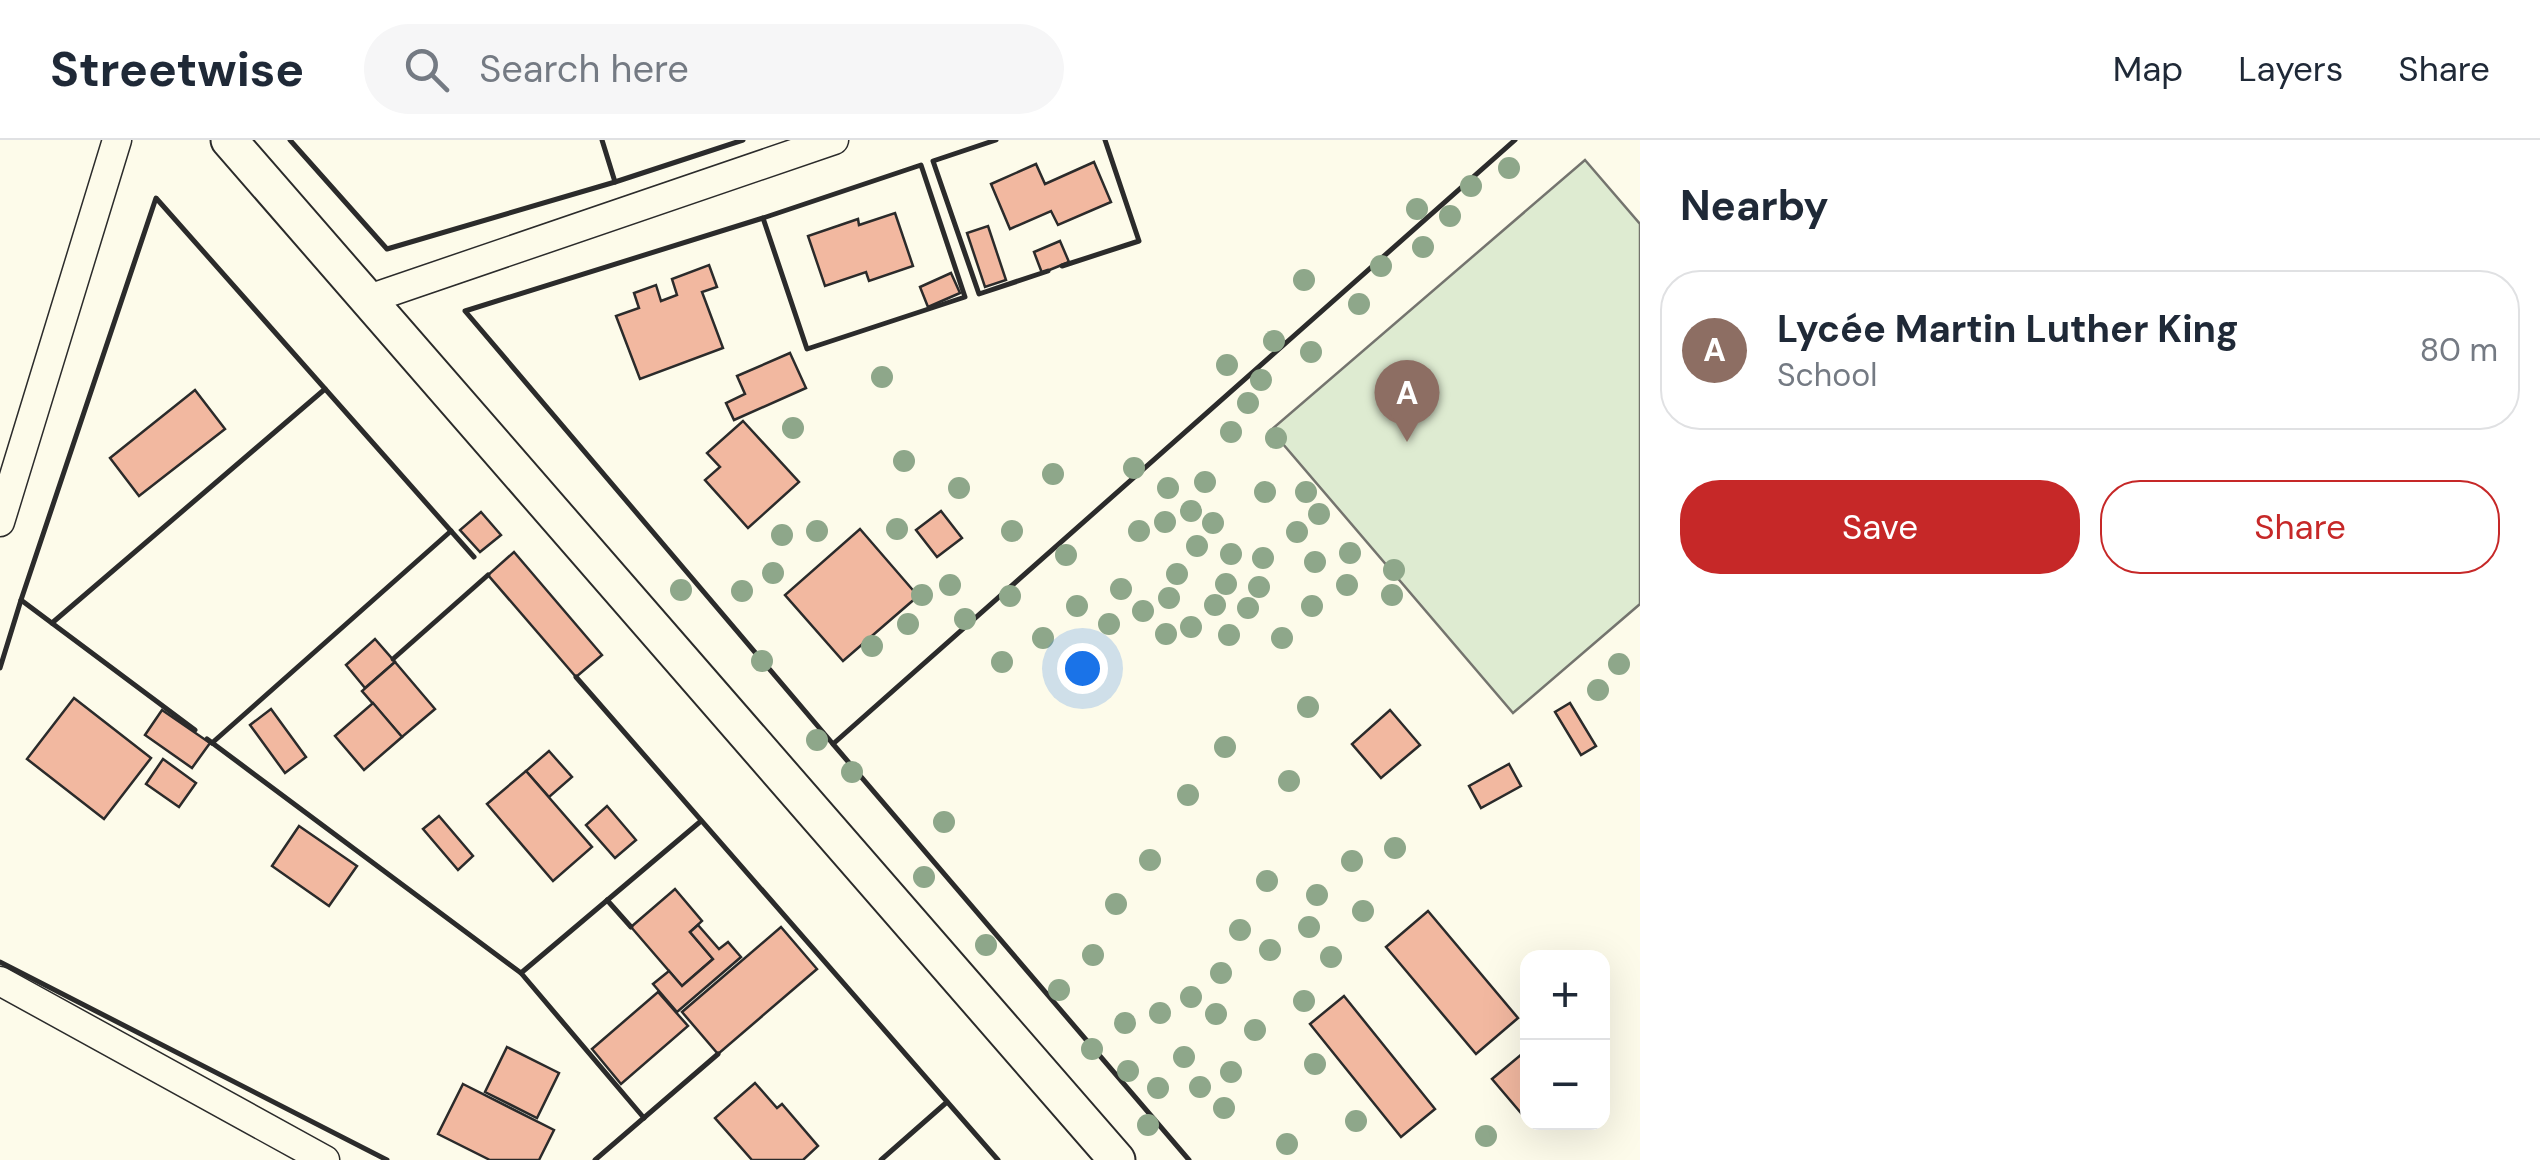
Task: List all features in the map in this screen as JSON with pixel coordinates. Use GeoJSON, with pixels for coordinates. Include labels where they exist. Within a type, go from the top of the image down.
{"type":"FeatureCollection","features":[{"type":"Feature","properties":{"kind":"street"},"geometry":{"type":"LineString","coordinates":[[0,522],[117,140]]}},
{"type":"Feature","properties":{"kind":"street"},"geometry":{"type":"LineString","coordinates":[[229,140],[1116,1160]]}},
{"type":"Feature","properties":{"kind":"street"},"geometry":{"type":"LineString","coordinates":[[368,299],[834,140]]}},
{"type":"Feature","properties":{"kind":"street"},"geometry":{"type":"LineString","coordinates":[[0,981],[325,1160]]}},
{"type":"Feature","properties":{"kind":"green space"},"geometry":{"type":"Polygon","coordinates":[[[1585,160],[1640,224],[1640,604],[1513,713],[1271,430],[1585,160]]]}},
{"type":"Feature","properties":{"kind":"building"},"geometry":{"type":"Polygon","coordinates":[[[1094,162],[1111,202],[1058,225],[1051,211],[1010,229],[991,184],[1036,164],[1045,184],[1094,162]]]}},
{"type":"Feature","properties":{"kind":"building"},"geometry":{"type":"Polygon","coordinates":[[[895,213],[913,266],[869,281],[866,272],[825,286],[808,236],[858,219],[859,225],[895,213]]]}},
{"type":"Feature","properties":{"kind":"building"},"geometry":{"type":"Polygon","coordinates":[[[988,226],[1006,280],[985,287],[967,233],[988,226]]]}},
{"type":"Feature","properties":{"kind":"building"},"geometry":{"type":"Polygon","coordinates":[[[1060,241],[1069,262],[1042,273],[1034,252],[1060,241]]]}},
{"type":"Feature","properties":{"kind":"building"},"geometry":{"type":"Polygon","coordinates":[[[709,265],[717,287],[702,292],[723,348],[640,379],[616,316],[639,308],[634,293],[656,285],[661,301],[677,295],[672,279],[709,265]]]}},
{"type":"Feature","properties":{"kind":"building"},"geometry":{"type":"Polygon","coordinates":[[[951,273],[960,293],[928,307],[920,287],[951,273]]]}},
{"type":"Feature","properties":{"kind":"building"},"geometry":{"type":"Polygon","coordinates":[[[790,353],[806,388],[734,420],[726,403],[745,394],[737,376],[790,353]]]}},
{"type":"Feature","properties":{"kind":"building"},"geometry":{"type":"Polygon","coordinates":[[[195,390],[225,429],[139,496],[110,458],[195,390]]]}},
{"type":"Feature","properties":{"kind":"building"},"geometry":{"type":"Polygon","coordinates":[[[743,421],[799,482],[748,528],[705,480],[720,467],[707,453],[743,421]]]}},
{"type":"Feature","properties":{"kind":"building"},"geometry":{"type":"Polygon","coordinates":[[[941,511],[962,538],[937,557],[916,530],[941,511]]]}},
{"type":"Feature","properties":{"kind":"building"},"geometry":{"type":"Polygon","coordinates":[[[481,512],[501,535],[480,552],[460,530],[481,512]]]}},
{"type":"Feature","properties":{"kind":"building"},"geometry":{"type":"Polygon","coordinates":[[[860,529],[918,596],[843,661],[785,595],[860,529]]]}},
{"type":"Feature","properties":{"kind":"building"},"geometry":{"type":"Polygon","coordinates":[[[514,552],[602,655],[576,677],[488,575],[514,552]]]}},
{"type":"Feature","properties":{"kind":"building"},"geometry":{"type":"Polygon","coordinates":[[[375,639],[395,662],[365,688],[346,665],[375,639]]]}},
{"type":"Feature","properties":{"kind":"building"},"geometry":{"type":"Polygon","coordinates":[[[395,662],[435,709],[402,737],[362,691],[395,662]]]}},
{"type":"Feature","properties":{"kind":"building"},"geometry":{"type":"Polygon","coordinates":[[[74,698],[151,758],[104,819],[27,759],[74,698]]]}},
{"type":"Feature","properties":{"kind":"building"},"geometry":{"type":"Polygon","coordinates":[[[373,703],[402,737],[364,770],[335,736],[373,703]]]}},
{"type":"Feature","properties":{"kind":"building"},"geometry":{"type":"Polygon","coordinates":[[[1570,703],[1596,746],[1581,755],[1555,712],[1570,703]]]}},
{"type":"Feature","properties":{"kind":"building"},"geometry":{"type":"Polygon","coordinates":[[[271,709],[306,757],[285,773],[250,725],[271,709]]]}},
{"type":"Feature","properties":{"kind":"building"},"geometry":{"type":"Polygon","coordinates":[[[162,710],[210,743],[192,768],[145,735],[162,710]]]}},
{"type":"Feature","properties":{"kind":"building"},"geometry":{"type":"Polygon","coordinates":[[[1390,710],[1420,745],[1381,778],[1352,744],[1390,710]]]}},
{"type":"Feature","properties":{"kind":"building"},"geometry":{"type":"Polygon","coordinates":[[[549,751],[572,777],[549,797],[526,771],[549,751]]]}},
{"type":"Feature","properties":{"kind":"building"},"geometry":{"type":"Polygon","coordinates":[[[163,759],[196,783],[179,807],[146,784],[163,759]]]}},
{"type":"Feature","properties":{"kind":"building"},"geometry":{"type":"Polygon","coordinates":[[[1509,764],[1521,786],[1481,808],[1469,786],[1509,764]]]}},
{"type":"Feature","properties":{"kind":"building"},"geometry":{"type":"Polygon","coordinates":[[[526,771],[592,847],[553,881],[487,804],[526,771]]]}},
{"type":"Feature","properties":{"kind":"building"},"geometry":{"type":"Polygon","coordinates":[[[607,806],[636,840],[615,858],[586,825],[607,806]]]}},
{"type":"Feature","properties":{"kind":"building"},"geometry":{"type":"Polygon","coordinates":[[[439,816],[473,856],[458,870],[423,829],[439,816]]]}},
{"type":"Feature","properties":{"kind":"building"},"geometry":{"type":"Polygon","coordinates":[[[299,826],[357,866],[329,906],[272,866],[299,826]]]}},
{"type":"Feature","properties":{"kind":"building"},"geometry":{"type":"Polygon","coordinates":[[[675,889],[702,921],[690,932],[713,959],[682,986],[631,927],[675,889]]]}},
{"type":"Feature","properties":{"kind":"building"},"geometry":{"type":"Polygon","coordinates":[[[1428,911],[1518,1018],[1476,1054],[1386,947],[1428,911]]]}},
{"type":"Feature","properties":{"kind":"building"},"geometry":{"type":"Polygon","coordinates":[[[698,925],[719,949],[728,942],[741,957],[677,1012],[653,984],[669,971],[682,986],[713,959],[690,932],[698,925]]]}},
{"type":"Feature","properties":{"kind":"building"},"geometry":{"type":"Polygon","coordinates":[[[781,927],[817,969],[718,1054],[682,1012],[781,927]]]}},
{"type":"Feature","properties":{"kind":"building"},"geometry":{"type":"Polygon","coordinates":[[[658,992],[688,1026],[621,1084],[592,1049],[658,992]]]}},
{"type":"Feature","properties":{"kind":"building"},"geometry":{"type":"Polygon","coordinates":[[[1344,996],[1435,1109],[1401,1137],[1310,1024],[1344,996]]]}},
{"type":"Feature","properties":{"kind":"building"},"geometry":{"type":"Polygon","coordinates":[[[507,1047],[559,1073],[537,1118],[485,1092],[507,1047]]]}},
{"type":"Feature","properties":{"kind":"building"},"geometry":{"type":"Polygon","coordinates":[[[1520,1056],[1520,1112],[1492,1079],[1520,1056]]]}},
{"type":"Feature","properties":{"kind":"building"},"geometry":{"type":"Polygon","coordinates":[[[755,1083],[777,1108],[782,1104],[818,1146],[803,1160],[752,1160],[715,1118],[755,1083]]]}},
{"type":"Feature","properties":{"kind":"building"},"geometry":{"type":"Polygon","coordinates":[[[463,1084],[554,1130],[539,1160],[490,1160],[438,1134],[463,1084]]]}},
{"type":"Feature","properties":{"kind":"wall"},"geometry":{"type":"LineString","coordinates":[[290,140],[387,249],[743,140]]}},
{"type":"Feature","properties":{"kind":"wall"},"geometry":{"type":"LineString","coordinates":[[602,140],[615,182]]}},
{"type":"Feature","properties":{"kind":"wall"},"geometry":{"type":"LineString","coordinates":[[996,140],[933,161],[979,294],[1048,271]]}},
{"type":"Feature","properties":{"kind":"wall"},"geometry":{"type":"LineString","coordinates":[[1062,266],[1139,241],[1105,140]]}},
{"type":"Feature","properties":{"kind":"wall"},"geometry":{"type":"LineString","coordinates":[[1189,1160],[833,744],[1515,140]]}},
{"type":"Feature","properties":{"kind":"wall"},"geometry":{"type":"LineString","coordinates":[[921,165],[965,297],[807,349],[763,218],[921,165]]}},
{"type":"Feature","properties":{"kind":"wall"},"geometry":{"type":"LineString","coordinates":[[195,730],[21,600],[156,198],[474,557]]}},
{"type":"Feature","properties":{"kind":"wall"},"geometry":{"type":"LineString","coordinates":[[763,218],[465,311],[833,744]]}},
{"type":"Feature","properties":{"kind":"wall"},"geometry":{"type":"LineString","coordinates":[[52,623],[325,389]]}},
{"type":"Feature","properties":{"kind":"wall"},"geometry":{"type":"LineString","coordinates":[[212,743],[451,531]]}},
{"type":"Feature","properties":{"kind":"wall"},"geometry":{"type":"LineString","coordinates":[[393,659],[488,575]]}},
{"type":"Feature","properties":{"kind":"wall"},"geometry":{"type":"LineString","coordinates":[[0,668],[21,600]]}},
{"type":"Feature","properties":{"kind":"wall"},"geometry":{"type":"LineString","coordinates":[[576,677],[998,1160]]}},
{"type":"Feature","properties":{"kind":"wall"},"geometry":{"type":"LineString","coordinates":[[207,739],[521,973]]}},
{"type":"Feature","properties":{"kind":"wall"},"geometry":{"type":"LineString","coordinates":[[644,1118],[521,973],[701,821]]}},
{"type":"Feature","properties":{"kind":"wall"},"geometry":{"type":"LineString","coordinates":[[607,900],[631,927]]}},
{"type":"Feature","properties":{"kind":"wall"},"geometry":{"type":"LineString","coordinates":[[0,962],[387,1160]]}},
{"type":"Feature","properties":{"kind":"wall"},"geometry":{"type":"LineString","coordinates":[[595,1160],[718,1054]]}},
{"type":"Feature","properties":{"kind":"wall"},"geometry":{"type":"LineString","coordinates":[[881,1160],[947,1102]]}},
{"type":"Feature","properties":{"kind":"place","name":"Lycée Martin Luther King"},"geometry":{"type":"Point","coordinates":[1407,442]}}]}
